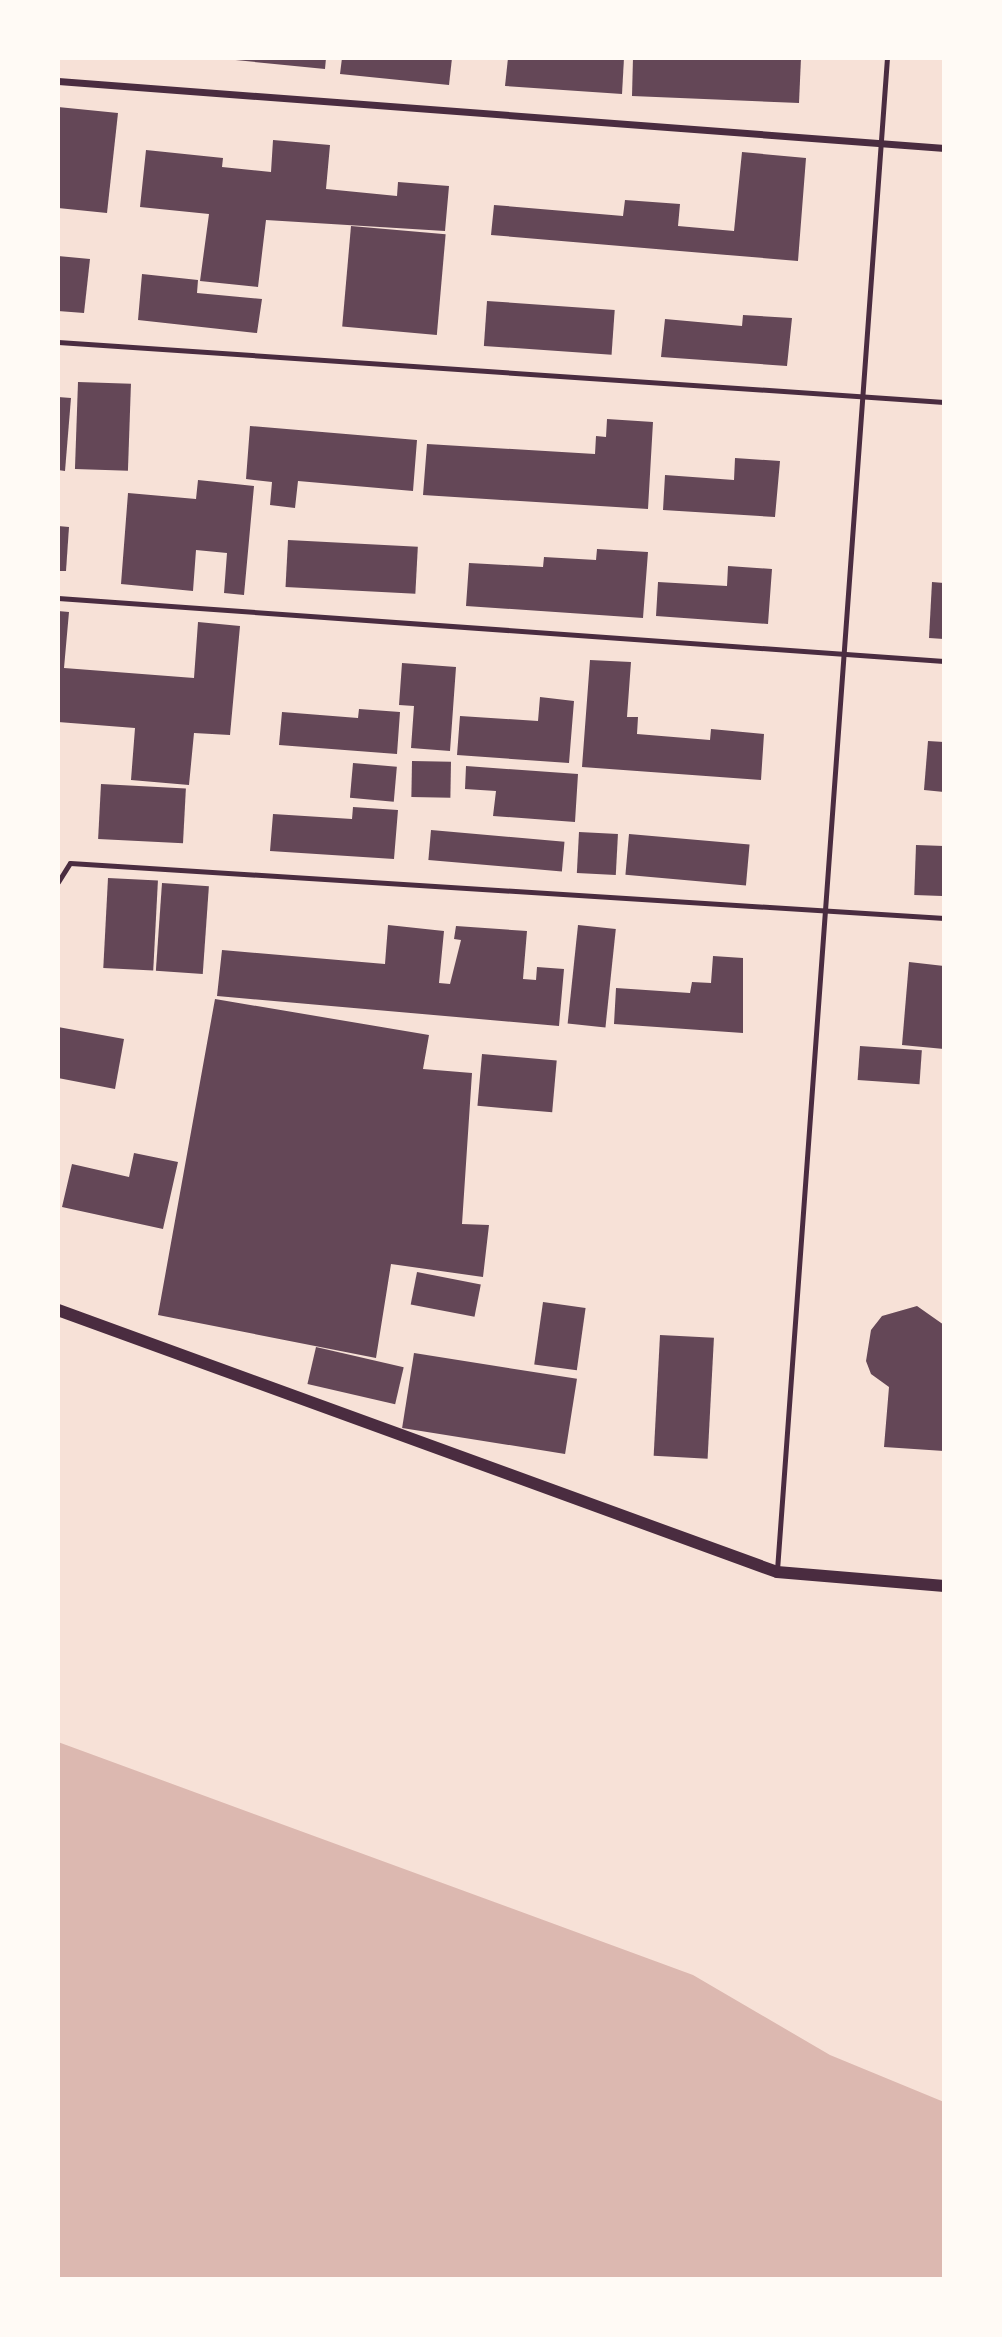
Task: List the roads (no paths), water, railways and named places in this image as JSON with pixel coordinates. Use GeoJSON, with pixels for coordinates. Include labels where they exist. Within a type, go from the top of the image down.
{"type":"FeatureCollection","features":[{"type":"Feature","properties":{"kind":"street"},"geometry":{"type":"LineString","coordinates":[[58,81],[944,148]]}},
{"type":"Feature","properties":{"kind":"street"},"geometry":{"type":"LineString","coordinates":[[58,1310],[777,1572],[944,1586]]}},
{"type":"Feature","properties":{"kind":"lane"},"geometry":{"type":"LineString","coordinates":[[777,1572],[887,58]]}},
{"type":"Feature","properties":{"kind":"lane"},"geometry":{"type":"LineString","coordinates":[[58,342],[944,402]]}},
{"type":"Feature","properties":{"kind":"lane"},"geometry":{"type":"LineString","coordinates":[[58,598],[944,661]]}},
{"type":"Feature","properties":{"kind":"lane"},"geometry":{"type":"LineString","coordinates":[[58,882],[70,863],[944,918]]}}]}
